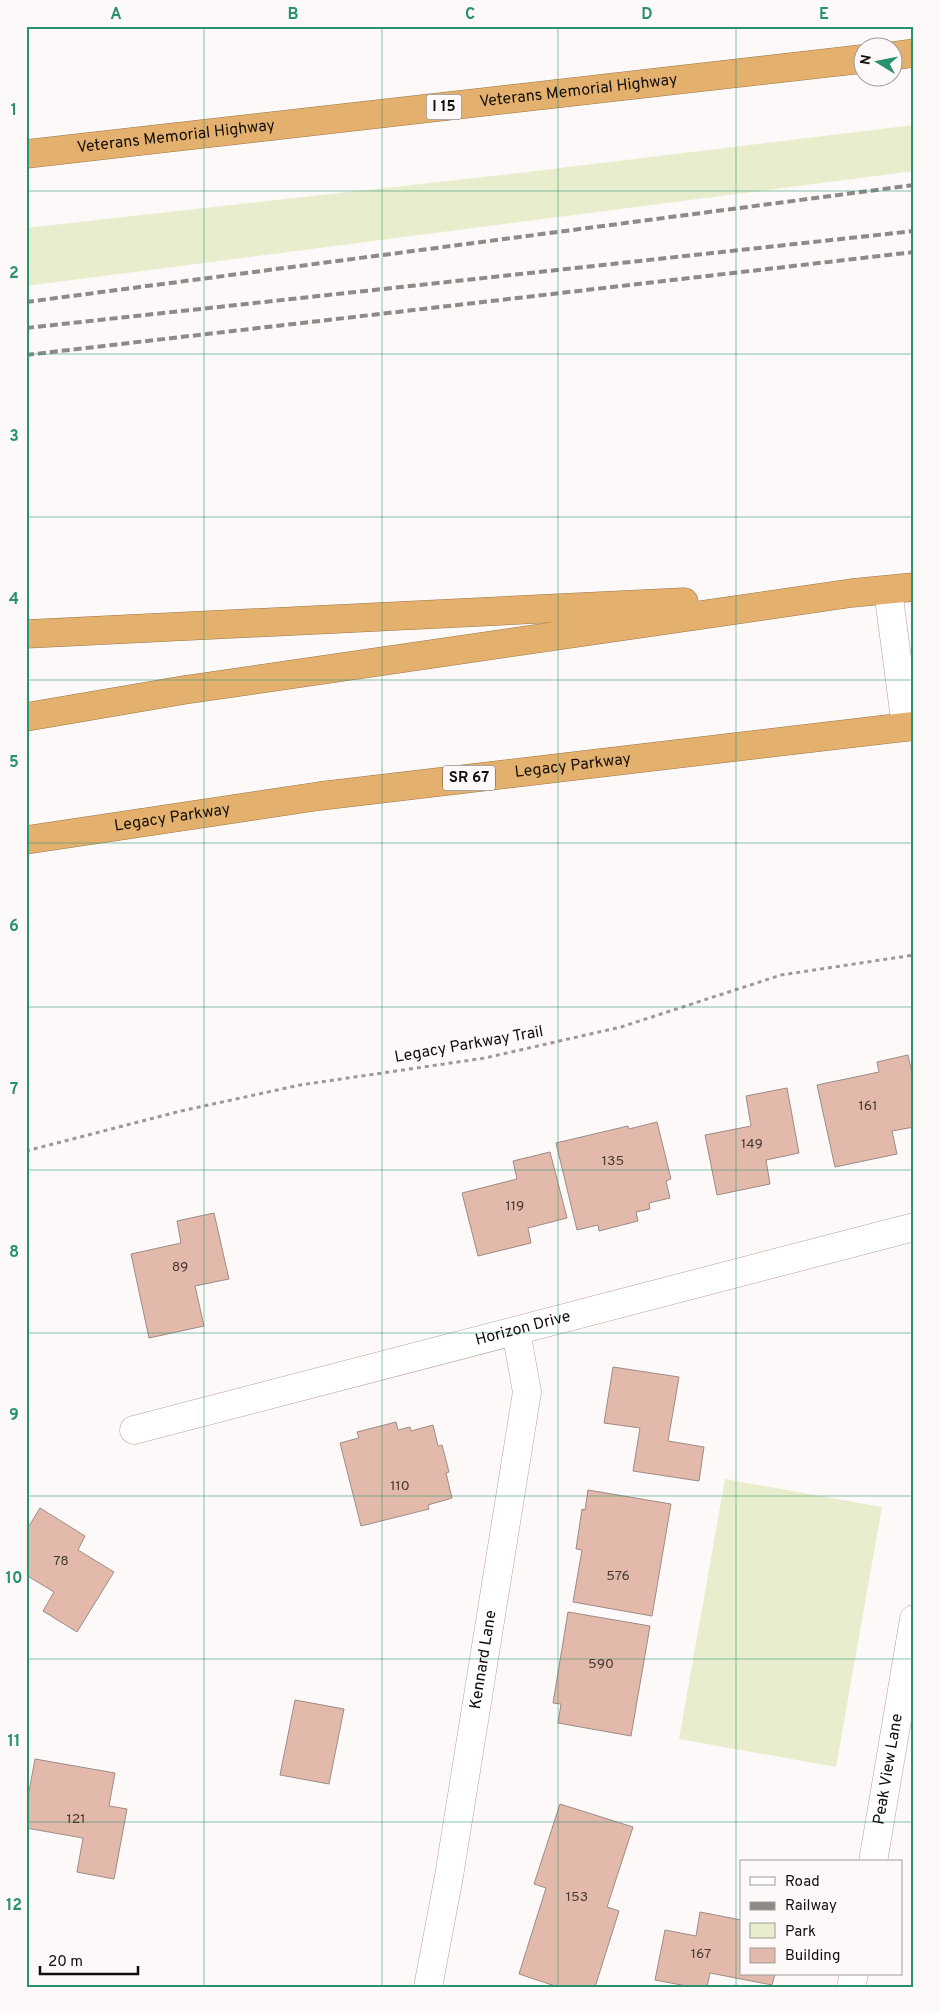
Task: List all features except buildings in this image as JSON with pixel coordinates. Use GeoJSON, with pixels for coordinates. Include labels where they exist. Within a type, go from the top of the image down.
{"type":"FeatureCollection","features":[{"type":"Feature","properties":{"kind":"highway","name":"Veterans Memorial Highway"},"geometry":{"type":"LineString","coordinates":[[26,154],[852,60]]}},
{"type":"Feature","properties":{"kind":"highway"},"geometry":{"type":"LineString","coordinates":[[26,717],[194,688],[901,588]]}},
{"type":"Feature","properties":{"kind":"highway"},"geometry":{"type":"LineString","coordinates":[[26,634],[852,594]]}},
{"type":"Feature","properties":{"kind":"highway","name":"Legacy Parkway"},"geometry":{"type":"LineString","coordinates":[[26,840],[320,796],[910,727]]}},
{"type":"Feature","properties":{"kind":"street"},"geometry":{"type":"LineString","coordinates":[[901,588],[910,727]]}},
{"type":"Feature","properties":{"kind":"street","name":"Horizon Drive"},"geometry":{"type":"LineString","coordinates":[[134,1430],[914,1227]]}},
{"type":"Feature","properties":{"kind":"street","name":"Kennard Lane"},"geometry":{"type":"LineString","coordinates":[[428,1987],[450,1867],[527,1392],[516,1330]]}},
{"type":"Feature","properties":{"kind":"street","name":"Peak View Lane"},"geometry":{"type":"LineString","coordinates":[[873,1860],[914,1619]]}},
{"type":"Feature","properties":{"kind":"path","name":"Legacy Parkway Trail"},"geometry":{"type":"LineString","coordinates":[[26,1151],[181,1111],[300,1085],[485,1058],[620,1026],[781,975],[914,954]]}},
{"type":"Feature","properties":{"kind":"green space"},"geometry":{"type":"Polygon","coordinates":[[[914,125],[914,171],[26,286],[26,228],[527,172],[914,125]]]}},
{"type":"Feature","properties":{"kind":"green space"},"geometry":{"type":"Polygon","coordinates":[[[725,1479],[882,1507],[836,1767],[679,1739],[725,1479]]]}},
{"type":"Feature","properties":{"kind":"railway"},"geometry":{"type":"LineString","coordinates":[[26,302],[914,185]]}},
{"type":"Feature","properties":{"kind":"railway"},"geometry":{"type":"LineString","coordinates":[[26,328],[914,231]]}},
{"type":"Feature","properties":{"kind":"railway"},"geometry":{"type":"LineString","coordinates":[[26,355],[914,252]]}}]}
